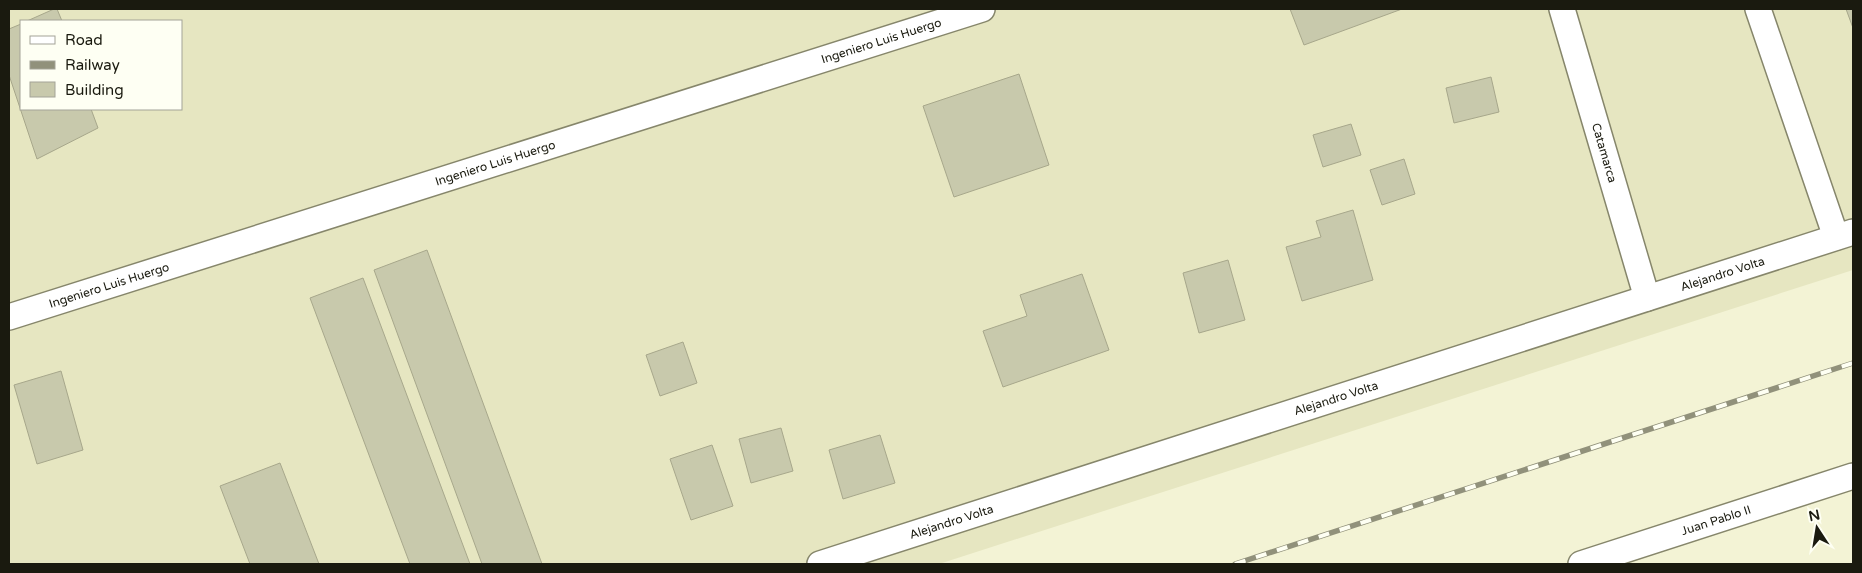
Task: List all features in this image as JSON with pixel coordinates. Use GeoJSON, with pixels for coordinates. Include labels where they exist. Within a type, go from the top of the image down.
{"type":"FeatureCollection","features":[{"type":"Feature","properties":{"kind":"street","name":"Ingeniero Luis Huergo"},"geometry":{"type":"LineString","coordinates":[[9,318],[982,9]]}},
{"type":"Feature","properties":{"kind":"street","name":"Catamarca"},"geometry":{"type":"LineString","coordinates":[[1562,9],[1647,298]]}},
{"type":"Feature","properties":{"kind":"street"},"geometry":{"type":"LineString","coordinates":[[1758,9],[1845,235]]}},
{"type":"Feature","properties":{"kind":"street","name":"Alejandro Volta"},"geometry":{"type":"LineString","coordinates":[[820,564],[1845,235]]}},
{"type":"Feature","properties":{"kind":"street","name":"Juan Pablo II"},"geometry":{"type":"LineString","coordinates":[[1581,564],[1853,476]]}},
{"type":"Feature","properties":{"kind":"shaded area"},"geometry":{"type":"Polygon","coordinates":[[[9,9],[1853,9],[1853,270],[939,564],[9,564],[9,9]]]}},
{"type":"Feature","properties":{"kind":"building"},"geometry":{"type":"Polygon","coordinates":[[[57,9],[62,20],[29,20],[57,9]]]}},
{"type":"Feature","properties":{"kind":"building"},"geometry":{"type":"Polygon","coordinates":[[[1290,9],[1402,9],[1304,45],[1290,9]]]}},
{"type":"Feature","properties":{"kind":"building"},"geometry":{"type":"Polygon","coordinates":[[[1846,9],[1853,9],[1853,28],[1846,9]]]}},
{"type":"Feature","properties":{"kind":"building"},"geometry":{"type":"Polygon","coordinates":[[[20,24],[20,108],[9,75],[9,29],[20,24]]]}},
{"type":"Feature","properties":{"kind":"building"},"geometry":{"type":"Polygon","coordinates":[[[1019,74],[1049,165],[954,197],[923,106],[1019,74]]]}},
{"type":"Feature","properties":{"kind":"building"},"geometry":{"type":"Polygon","coordinates":[[[1491,77],[1499,112],[1454,123],[1446,88],[1491,77]]]}},
{"type":"Feature","properties":{"kind":"building"},"geometry":{"type":"Polygon","coordinates":[[[21,110],[91,110],[98,128],[37,159],[21,110]]]}},
{"type":"Feature","properties":{"kind":"building"},"geometry":{"type":"Polygon","coordinates":[[[1351,124],[1361,155],[1323,167],[1313,135],[1351,124]]]}},
{"type":"Feature","properties":{"kind":"building"},"geometry":{"type":"Polygon","coordinates":[[[1404,159],[1415,194],[1382,205],[1370,170],[1404,159]]]}},
{"type":"Feature","properties":{"kind":"building"},"geometry":{"type":"Polygon","coordinates":[[[1353,210],[1373,280],[1302,301],[1286,247],[1321,237],[1316,221],[1353,210]]]}},
{"type":"Feature","properties":{"kind":"building"},"geometry":{"type":"Polygon","coordinates":[[[427,250],[542,564],[482,564],[374,270],[427,250]]]}},
{"type":"Feature","properties":{"kind":"building"},"geometry":{"type":"Polygon","coordinates":[[[1228,260],[1245,320],[1199,333],[1183,273],[1228,260]]]}},
{"type":"Feature","properties":{"kind":"building"},"geometry":{"type":"Polygon","coordinates":[[[1082,274],[1109,350],[1003,387],[983,331],[1027,316],[1020,295],[1082,274]]]}},
{"type":"Feature","properties":{"kind":"building"},"geometry":{"type":"Polygon","coordinates":[[[363,278],[470,564],[410,564],[310,298],[363,278]]]}},
{"type":"Feature","properties":{"kind":"building"},"geometry":{"type":"Polygon","coordinates":[[[683,342],[697,383],[660,396],[646,355],[683,342]]]}},
{"type":"Feature","properties":{"kind":"building"},"geometry":{"type":"Polygon","coordinates":[[[61,371],[83,450],[37,464],[14,385],[61,371]]]}},
{"type":"Feature","properties":{"kind":"building"},"geometry":{"type":"Polygon","coordinates":[[[781,428],[793,471],[751,483],[739,439],[781,428]]]}},
{"type":"Feature","properties":{"kind":"building"},"geometry":{"type":"Polygon","coordinates":[[[880,435],[895,483],[843,499],[829,450],[880,435]]]}},
{"type":"Feature","properties":{"kind":"building"},"geometry":{"type":"Polygon","coordinates":[[[712,445],[733,506],[691,520],[670,459],[712,445]]]}},
{"type":"Feature","properties":{"kind":"building"},"geometry":{"type":"Polygon","coordinates":[[[280,463],[319,564],[250,564],[220,486],[280,463]]]}},
{"type":"Feature","properties":{"kind":"railway"},"geometry":{"type":"LineString","coordinates":[[1235,564],[1853,363]]}}]}
